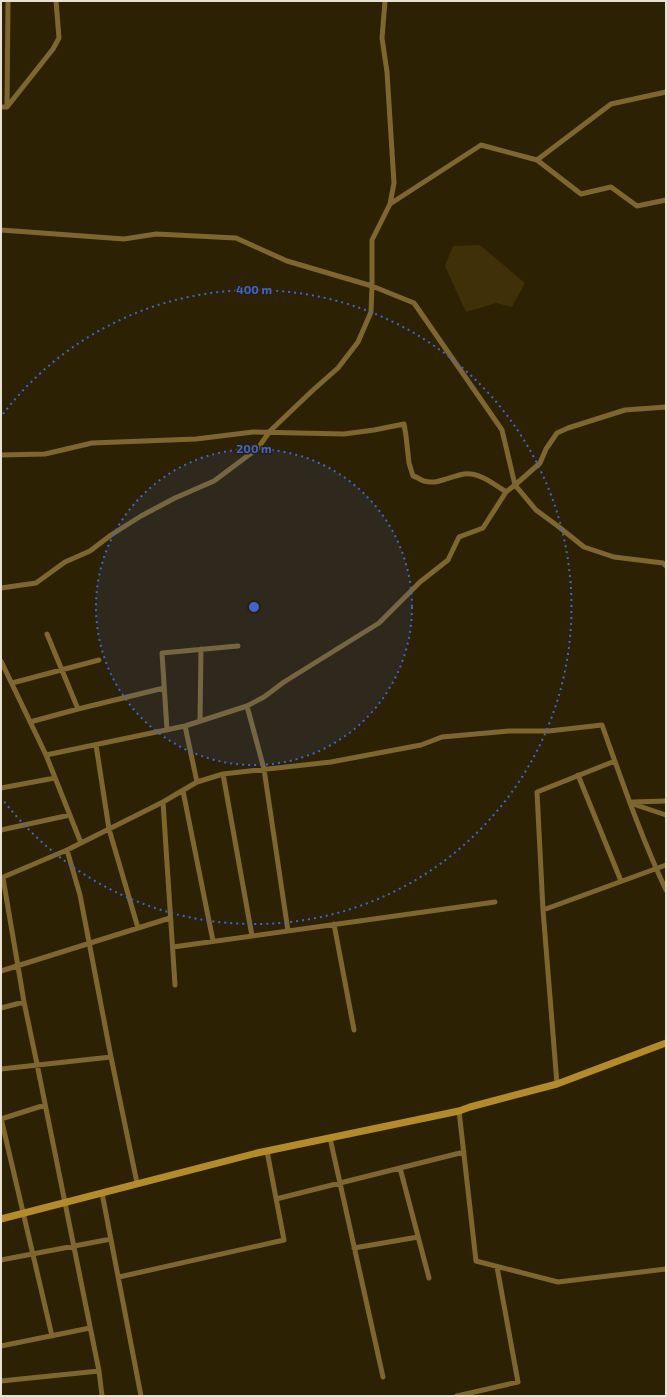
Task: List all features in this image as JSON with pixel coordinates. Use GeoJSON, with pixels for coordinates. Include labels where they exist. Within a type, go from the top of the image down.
{"type":"FeatureCollection","features":[{"type":"Feature","properties":{"kind":"main road"},"geometry":{"type":"LineString","coordinates":[[1,1219],[267,1151],[459,1111],[557,1084],[666,1043]]}},
{"type":"Feature","properties":{"kind":"street"},"geometry":{"type":"LineString","coordinates":[[4,107],[8,1]]}},
{"type":"Feature","properties":{"kind":"street"},"geometry":{"type":"LineString","coordinates":[[4,107],[53,49],[59,38],[56,1]]}},
{"type":"Feature","properties":{"kind":"street"},"geometry":{"type":"LineString","coordinates":[[1,588],[36,583],[65,562],[90,551],[111,535],[141,516],[175,498],[214,481],[258,448],[270,431],[338,368],[358,342],[371,312],[372,240],[390,204],[394,183],[387,72],[382,38],[385,1]]}},
{"type":"Feature","properties":{"kind":"street"},"geometry":{"type":"LineString","coordinates":[[1,27],[8,27]]}},
{"type":"Feature","properties":{"kind":"street"},"geometry":{"type":"LineString","coordinates":[[537,160],[612,104],[666,92]]}},
{"type":"Feature","properties":{"kind":"street"},"geometry":{"type":"LineString","coordinates":[[390,204],[481,145],[537,160],[581,194],[611,188],[637,206],[666,200]]}},
{"type":"Feature","properties":{"kind":"street"},"geometry":{"type":"LineString","coordinates":[[1,230],[124,239],[156,234],[236,238],[287,261],[372,286],[414,303],[502,430],[515,485],[536,510],[584,547],[614,557],[663,562],[666,566]]}},
{"type":"Feature","properties":{"kind":"street"},"geometry":{"type":"LineString","coordinates":[[46,755],[186,726],[247,706],[264,697],[284,682],[379,623],[420,582],[448,560],[459,537],[483,528],[506,492],[540,463],[546,449],[557,433],[568,428],[625,410],[666,407]]}},
{"type":"Feature","properties":{"kind":"street"},"geometry":{"type":"LineString","coordinates":[[1,455],[45,454],[92,443],[196,439],[246,432],[270,431],[344,434],[404,424],[408,463],[413,476],[425,482],[441,481],[465,474],[474,475],[490,481],[506,492]]}},
{"type":"Feature","properties":{"kind":"street"},"geometry":{"type":"LineString","coordinates":[[47,634],[78,709]]}},
{"type":"Feature","properties":{"kind":"street"},"geometry":{"type":"LineString","coordinates":[[167,730],[162,653],[238,646]]}},
{"type":"Feature","properties":{"kind":"street"},"geometry":{"type":"LineString","coordinates":[[200,722],[201,650]]}},
{"type":"Feature","properties":{"kind":"street"},"geometry":{"type":"LineString","coordinates":[[12,683],[98,660]]}},
{"type":"Feature","properties":{"kind":"street"},"geometry":{"type":"LineString","coordinates":[[1,661],[46,755],[82,843]]}},
{"type":"Feature","properties":{"kind":"street"},"geometry":{"type":"LineString","coordinates":[[30,722],[164,688]]}},
{"type":"Feature","properties":{"kind":"street"},"geometry":{"type":"LineString","coordinates":[[247,706],[264,769],[288,931]]}},
{"type":"Feature","properties":{"kind":"street"},"geometry":{"type":"LineString","coordinates":[[102,1396],[99,1371],[24,1002],[2,878],[82,843],[163,802],[197,782],[224,774],[331,762],[421,745],[442,737],[509,732],[549,731],[602,725],[630,803],[666,890]]}},
{"type":"Feature","properties":{"kind":"street"},"geometry":{"type":"LineString","coordinates":[[186,726],[197,782]]}},
{"type":"Feature","properties":{"kind":"street"},"geometry":{"type":"LineString","coordinates":[[96,745],[109,829],[138,928]]}},
{"type":"Feature","properties":{"kind":"street"},"geometry":{"type":"LineString","coordinates":[[557,1084],[543,910],[537,792],[615,761]]}},
{"type":"Feature","properties":{"kind":"street"},"geometry":{"type":"LineString","coordinates":[[224,774],[252,936]]}},
{"type":"Feature","properties":{"kind":"street"},"geometry":{"type":"LineString","coordinates":[[578,776],[622,881]]}},
{"type":"Feature","properties":{"kind":"street"},"geometry":{"type":"LineString","coordinates":[[1,788],[55,778]]}},
{"type":"Feature","properties":{"kind":"street"},"geometry":{"type":"LineString","coordinates":[[183,791],[213,941]]}},
{"type":"Feature","properties":{"kind":"street"},"geometry":{"type":"LineString","coordinates":[[630,803],[666,801]]}},
{"type":"Feature","properties":{"kind":"street"},"geometry":{"type":"LineString","coordinates":[[163,802],[175,985]]}},
{"type":"Feature","properties":{"kind":"street"},"geometry":{"type":"LineString","coordinates":[[630,803],[666,815]]}},
{"type":"Feature","properties":{"kind":"street"},"geometry":{"type":"LineString","coordinates":[[1,830],[70,815]]}},
{"type":"Feature","properties":{"kind":"street"},"geometry":{"type":"LineString","coordinates":[[67,850],[80,895],[137,1183]]}},
{"type":"Feature","properties":{"kind":"street"},"geometry":{"type":"LineString","coordinates":[[543,910],[666,865]]}},
{"type":"Feature","properties":{"kind":"street"},"geometry":{"type":"LineString","coordinates":[[173,947],[495,902]]}},
{"type":"Feature","properties":{"kind":"street"},"geometry":{"type":"LineString","coordinates":[[1,970],[170,918]]}},
{"type":"Feature","properties":{"kind":"street"},"geometry":{"type":"LineString","coordinates":[[334,924],[354,1030]]}},
{"type":"Feature","properties":{"kind":"street"},"geometry":{"type":"LineString","coordinates":[[1,1008],[24,1002]]}},
{"type":"Feature","properties":{"kind":"street"},"geometry":{"type":"LineString","coordinates":[[1,1069],[111,1057]]}},
{"type":"Feature","properties":{"kind":"street"},"geometry":{"type":"LineString","coordinates":[[45,1105],[1,1119],[52,1336]]}},
{"type":"Feature","properties":{"kind":"street"},"geometry":{"type":"LineString","coordinates":[[459,1111],[476,1261],[558,1282],[666,1269]]}},
{"type":"Feature","properties":{"kind":"street"},"geometry":{"type":"LineString","coordinates":[[330,1138],[383,1377]]}},
{"type":"Feature","properties":{"kind":"street"},"geometry":{"type":"LineString","coordinates":[[118,1277],[284,1240],[267,1151]]}},
{"type":"Feature","properties":{"kind":"street"},"geometry":{"type":"LineString","coordinates":[[276,1199],[464,1152]]}},
{"type":"Feature","properties":{"kind":"street"},"geometry":{"type":"LineString","coordinates":[[400,1168],[429,1278]]}},
{"type":"Feature","properties":{"kind":"street"},"geometry":{"type":"LineString","coordinates":[[102,1193],[141,1396]]}},
{"type":"Feature","properties":{"kind":"street"},"geometry":{"type":"LineString","coordinates":[[354,1248],[418,1237]]}},
{"type":"Feature","properties":{"kind":"street"},"geometry":{"type":"LineString","coordinates":[[1,1260],[111,1239]]}},
{"type":"Feature","properties":{"kind":"street"},"geometry":{"type":"LineString","coordinates":[[457,1396],[518,1382],[497,1267]]}},
{"type":"Feature","properties":{"kind":"street"},"geometry":{"type":"LineString","coordinates":[[1,1346],[90,1328]]}},
{"type":"Feature","properties":{"kind":"street"},"geometry":{"type":"LineString","coordinates":[[1,1381],[99,1371]]}},
{"type":"Feature","properties":{"kind":"shaded area"},"geometry":{"type":"Polygon","coordinates":[[[480,245],[525,283],[512,307],[496,303],[466,312],[445,266],[453,246],[480,245]]]}}]}
